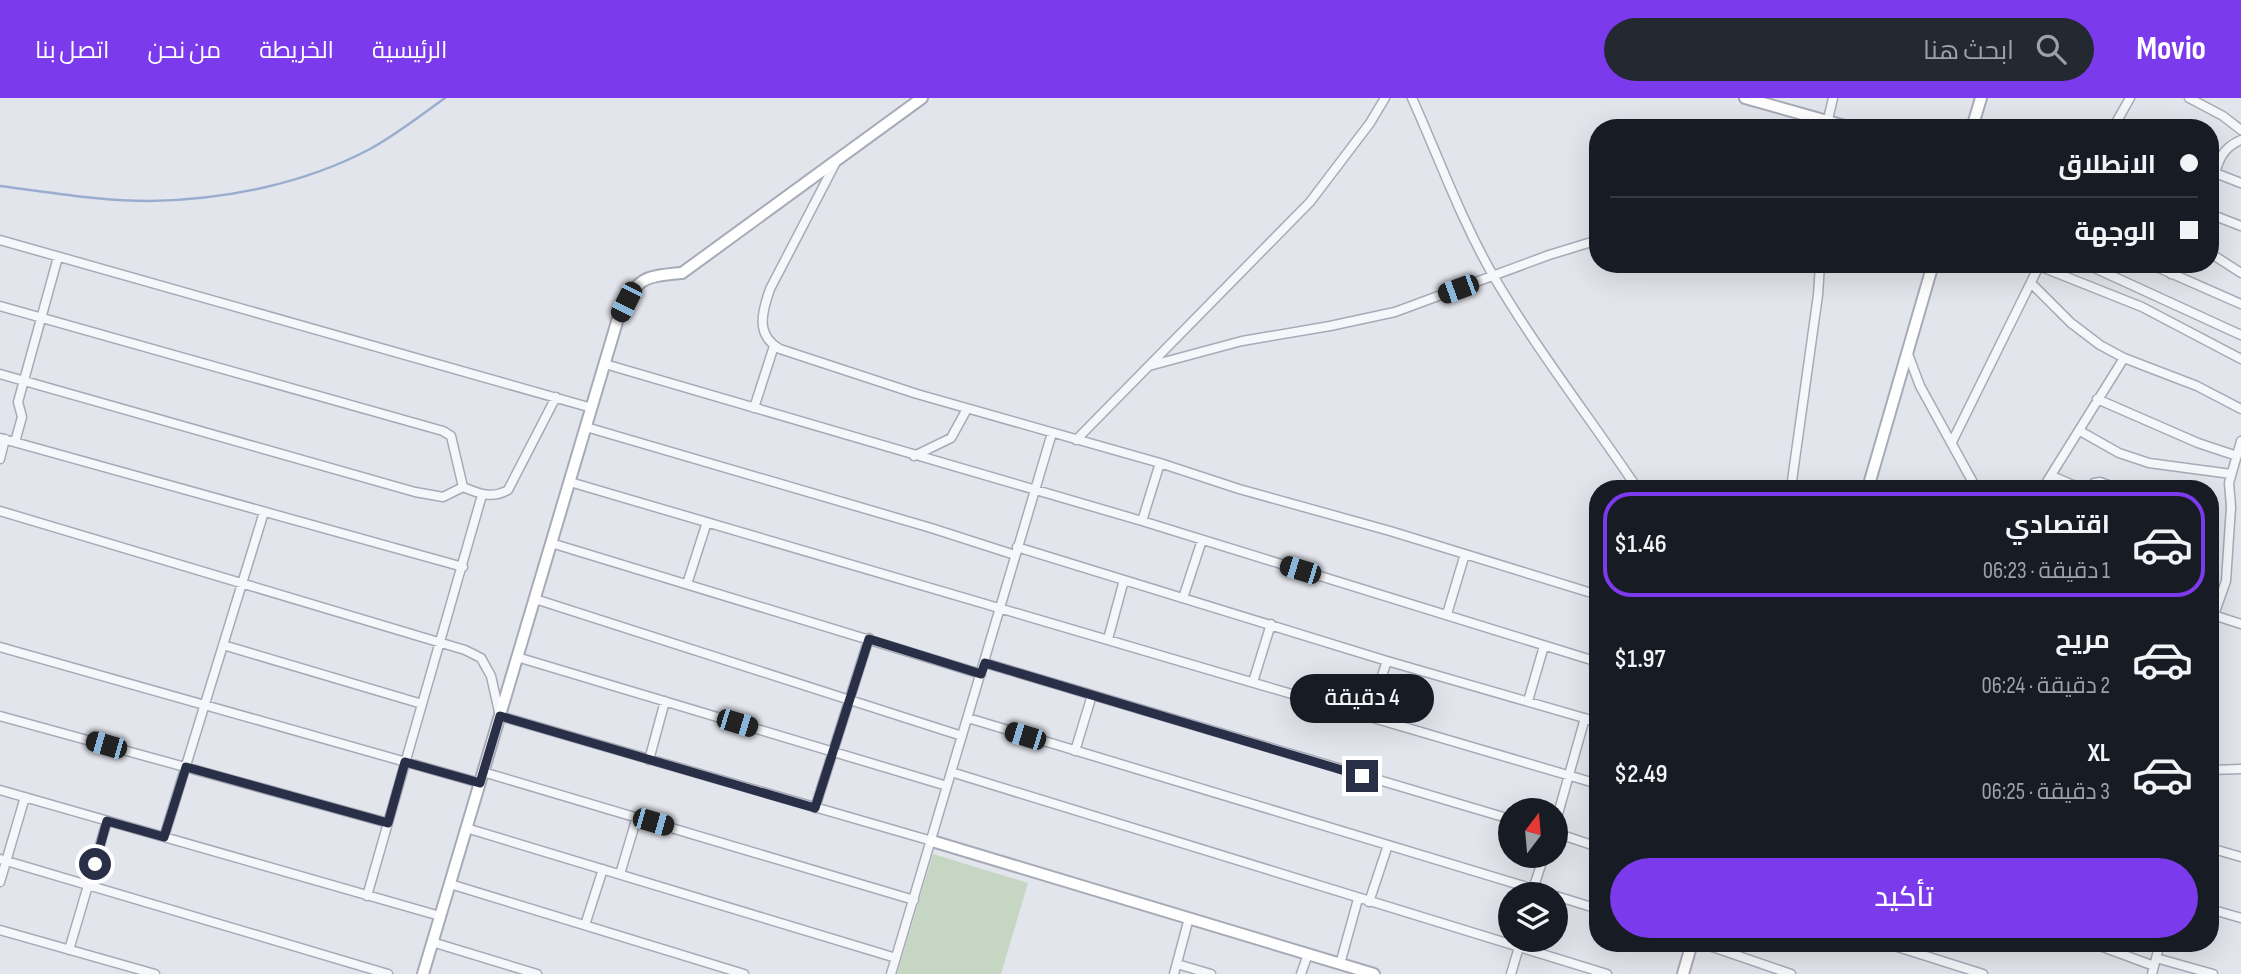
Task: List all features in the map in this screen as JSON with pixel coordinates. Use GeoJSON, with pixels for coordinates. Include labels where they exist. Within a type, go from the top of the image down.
{"type":"FeatureCollection","features":[{"type":"Feature","properties":{"kind":"street"},"geometry":{"type":"LineString","coordinates":[[423,974],[619,315],[633,288],[649,276],[682,273],[922,98]]}},
{"type":"Feature","properties":{"kind":"street"},"geometry":{"type":"LineString","coordinates":[[1076,440],[1310,202],[1370,123],[1385,98]]}},
{"type":"Feature","properties":{"kind":"street"},"geometry":{"type":"LineString","coordinates":[[1412,98],[1456,203],[1494,276],[1631,480]]}},
{"type":"Feature","properties":{"kind":"street"},"geometry":{"type":"LineString","coordinates":[[1745,98],[1809,119]]}},
{"type":"Feature","properties":{"kind":"street"},"geometry":{"type":"LineString","coordinates":[[1828,119],[1833,98]]}},
{"type":"Feature","properties":{"kind":"street"},"geometry":{"type":"LineString","coordinates":[[1974,119],[1980,98]]}},
{"type":"Feature","properties":{"kind":"street"},"geometry":{"type":"LineString","coordinates":[[2120,119],[2130,98]]}},
{"type":"Feature","properties":{"kind":"street"},"geometry":{"type":"LineString","coordinates":[[2189,98],[2224,116],[2241,130]]}},
{"type":"Feature","properties":{"kind":"street"},"geometry":{"type":"LineString","coordinates":[[2219,160],[2225,150],[2241,141]]}},
{"type":"Feature","properties":{"kind":"street"},"geometry":{"type":"LineString","coordinates":[[836,161],[770,289],[762,311],[762,324],[770,343],[775,346],[815,362],[967,409],[1160,463],[1239,489],[1589,592]]}},
{"type":"Feature","properties":{"kind":"street"},"geometry":{"type":"LineString","coordinates":[[2219,175],[2241,183]]}},
{"type":"Feature","properties":{"kind":"street"},"geometry":{"type":"LineString","coordinates":[[2219,217],[2241,226]]}},
{"type":"Feature","properties":{"kind":"street"},"geometry":{"type":"LineString","coordinates":[[0,240],[592,408]]}},
{"type":"Feature","properties":{"kind":"street"},"geometry":{"type":"LineString","coordinates":[[1149,366],[1242,341],[1330,327],[1395,312],[1589,243]]}},
{"type":"Feature","properties":{"kind":"street"},"geometry":{"type":"LineString","coordinates":[[15,442],[22,417],[18,402],[58,257]]}},
{"type":"Feature","properties":{"kind":"street"},"geometry":{"type":"LineString","coordinates":[[2219,259],[2241,273]]}},
{"type":"Feature","properties":{"kind":"street"},"geometry":{"type":"LineString","coordinates":[[1792,480],[1819,273]]}},
{"type":"Feature","properties":{"kind":"street"},"geometry":{"type":"LineString","coordinates":[[1870,480],[1930,273]]}},
{"type":"Feature","properties":{"kind":"street"},"geometry":{"type":"LineString","coordinates":[[1952,442],[2036,273]]}},
{"type":"Feature","properties":{"kind":"street"},"geometry":{"type":"LineString","coordinates":[[2059,273],[2142,307],[2241,359]]}},
{"type":"Feature","properties":{"kind":"street"},"geometry":{"type":"LineString","coordinates":[[2106,273],[2241,335]]}},
{"type":"Feature","properties":{"kind":"street"},"geometry":{"type":"LineString","coordinates":[[2171,274],[2241,304]]}},
{"type":"Feature","properties":{"kind":"street"},"geometry":{"type":"LineString","coordinates":[[2031,283],[2078,329],[2100,345],[2124,358],[2190,383],[2241,409]]}},
{"type":"Feature","properties":{"kind":"street"},"geometry":{"type":"LineString","coordinates":[[0,306],[443,431],[451,436],[463,487]]}},
{"type":"Feature","properties":{"kind":"street"},"geometry":{"type":"LineString","coordinates":[[754,408],[775,346]]}},
{"type":"Feature","properties":{"kind":"street"},"geometry":{"type":"LineString","coordinates":[[1908,354],[1920,386],[1972,480]]}},
{"type":"Feature","properties":{"kind":"street"},"geometry":{"type":"LineString","coordinates":[[2049,480],[2124,358]]}},
{"type":"Feature","properties":{"kind":"street"},"geometry":{"type":"LineString","coordinates":[[605,365],[1142,521],[1589,659]]}},
{"type":"Feature","properties":{"kind":"street"},"geometry":{"type":"LineString","coordinates":[[0,374],[415,492],[443,497],[463,487],[482,495],[497,496],[508,490],[556,397]]}},
{"type":"Feature","properties":{"kind":"street"},"geometry":{"type":"LineString","coordinates":[[2097,399],[2192,441],[2237,456]]}},
{"type":"Feature","properties":{"kind":"street"},"geometry":{"type":"LineString","coordinates":[[914,456],[951,438],[967,409]]}},
{"type":"Feature","properties":{"kind":"street"},"geometry":{"type":"LineString","coordinates":[[586,426],[931,527],[1124,580],[1387,661],[1589,719]]}},
{"type":"Feature","properties":{"kind":"street"},"geometry":{"type":"LineString","coordinates":[[2080,431],[2119,453],[2149,463],[2231,474]]}},
{"type":"Feature","properties":{"kind":"street"},"geometry":{"type":"LineString","coordinates":[[891,974],[1052,433]]}},
{"type":"Feature","properties":{"kind":"street"},"geometry":{"type":"LineString","coordinates":[[0,459],[3,438],[462,567]]}},
{"type":"Feature","properties":{"kind":"street"},"geometry":{"type":"LineString","coordinates":[[2219,598],[2226,581],[2231,507],[2228,489],[2241,441]]}},
{"type":"Feature","properties":{"kind":"street"},"geometry":{"type":"LineString","coordinates":[[1142,521],[1160,463]]}},
{"type":"Feature","properties":{"kind":"street"},"geometry":{"type":"LineString","coordinates":[[2052,476],[2061,480]]}},
{"type":"Feature","properties":{"kind":"street"},"geometry":{"type":"LineString","coordinates":[[570,482],[1589,781]]}},
{"type":"Feature","properties":{"kind":"street"},"geometry":{"type":"LineString","coordinates":[[368,896],[482,495]]}},
{"type":"Feature","properties":{"kind":"street"},"geometry":{"type":"LineString","coordinates":[[0,511],[465,650],[481,658],[491,676],[500,716]]}},
{"type":"Feature","properties":{"kind":"street"},"geometry":{"type":"LineString","coordinates":[[164,837],[264,512]]}},
{"type":"Feature","properties":{"kind":"street"},"geometry":{"type":"LineString","coordinates":[[687,584],[707,522]]}},
{"type":"Feature","properties":{"kind":"street"},"geometry":{"type":"LineString","coordinates":[[1183,598],[1202,540]]}},
{"type":"Feature","properties":{"kind":"street"},"geometry":{"type":"LineString","coordinates":[[551,543],[981,674]]}},
{"type":"Feature","properties":{"kind":"street"},"geometry":{"type":"LineString","coordinates":[[1447,614],[1465,554]]}},
{"type":"Feature","properties":{"kind":"street"},"geometry":{"type":"LineString","coordinates":[[1108,639],[1124,580]]}},
{"type":"Feature","properties":{"kind":"street"},"geometry":{"type":"LineString","coordinates":[[535,599],[962,736]]}},
{"type":"Feature","properties":{"kind":"street"},"geometry":{"type":"LineString","coordinates":[[2219,617],[2241,624]]}},
{"type":"Feature","properties":{"kind":"street"},"geometry":{"type":"LineString","coordinates":[[1253,682],[1270,624]]}},
{"type":"Feature","properties":{"kind":"street"},"geometry":{"type":"LineString","coordinates":[[815,808],[869,639]]}},
{"type":"Feature","properties":{"kind":"street"},"geometry":{"type":"LineString","coordinates":[[223,645],[422,704]]}},
{"type":"Feature","properties":{"kind":"street"},"geometry":{"type":"LineString","coordinates":[[1528,701],[1545,646]]}},
{"type":"Feature","properties":{"kind":"street"},"geometry":{"type":"LineString","coordinates":[[0,647],[405,762],[637,817],[914,900]]}},
{"type":"Feature","properties":{"kind":"street"},"geometry":{"type":"LineString","coordinates":[[517,657],[947,786]]}},
{"type":"Feature","properties":{"kind":"street"},"geometry":{"type":"LineString","coordinates":[[1368,717],[1387,661]]}},
{"type":"Feature","properties":{"kind":"street"},"geometry":{"type":"LineString","coordinates":[[985,663],[1498,815]]}},
{"type":"Feature","properties":{"kind":"street"},"geometry":{"type":"LineString","coordinates":[[1075,751],[1091,695]]}},
{"type":"Feature","properties":{"kind":"street"},"geometry":{"type":"LineString","coordinates":[[649,760],[665,701]]}},
{"type":"Feature","properties":{"kind":"street"},"geometry":{"type":"LineString","coordinates":[[0,716],[388,823]]}},
{"type":"Feature","properties":{"kind":"street"},"geometry":{"type":"LineString","coordinates":[[500,716],[932,841],[1374,974]]}},
{"type":"Feature","properties":{"kind":"street"},"geometry":{"type":"LineString","coordinates":[[968,718],[1510,882]]}},
{"type":"Feature","properties":{"kind":"street"},"geometry":{"type":"LineString","coordinates":[[1563,798],[1585,718]]}},
{"type":"Feature","properties":{"kind":"street"},"geometry":{"type":"LineString","coordinates":[[2219,769],[2240,768]]}},
{"type":"Feature","properties":{"kind":"street"},"geometry":{"type":"LineString","coordinates":[[951,772],[1498,941]]}},
{"type":"Feature","properties":{"kind":"street"},"geometry":{"type":"LineString","coordinates":[[0,790],[440,916]]}},
{"type":"Feature","properties":{"kind":"street"},"geometry":{"type":"LineString","coordinates":[[0,882],[3,860],[25,797]]}},
{"type":"Feature","properties":{"kind":"street"},"geometry":{"type":"LineString","coordinates":[[620,874],[637,817]]}},
{"type":"Feature","properties":{"kind":"street"},"geometry":{"type":"LineString","coordinates":[[69,950],[107,821]]}},
{"type":"Feature","properties":{"kind":"street"},"geometry":{"type":"LineString","coordinates":[[467,828],[896,958]]}},
{"type":"Feature","properties":{"kind":"street"},"geometry":{"type":"LineString","coordinates":[[1568,837],[1589,844]]}},
{"type":"Feature","properties":{"kind":"street"},"geometry":{"type":"LineString","coordinates":[[1369,902],[1388,845]]}},
{"type":"Feature","properties":{"kind":"street"},"geometry":{"type":"LineString","coordinates":[[2219,851],[2241,857]]}},
{"type":"Feature","properties":{"kind":"street"},"geometry":{"type":"LineString","coordinates":[[3,860],[388,974]]}},
{"type":"Feature","properties":{"kind":"street"},"geometry":{"type":"LineString","coordinates":[[585,925],[603,869]]}},
{"type":"Feature","properties":{"kind":"street"},"geometry":{"type":"LineString","coordinates":[[450,884],[744,974]]}},
{"type":"Feature","properties":{"kind":"street"},"geometry":{"type":"LineString","coordinates":[[1340,964],[1358,899]]}},
{"type":"Feature","properties":{"kind":"street"},"geometry":{"type":"LineString","coordinates":[[1568,900],[1589,906]]}},
{"type":"Feature","properties":{"kind":"street"},"geometry":{"type":"LineString","coordinates":[[2219,912],[2241,918]]}},
{"type":"Feature","properties":{"kind":"street"},"geometry":{"type":"LineString","coordinates":[[1174,974],[1189,918]]}},
{"type":"Feature","properties":{"kind":"street"},"geometry":{"type":"LineString","coordinates":[[0,930],[127,970],[155,974]]}},
{"type":"Feature","properties":{"kind":"street"},"geometry":{"type":"LineString","coordinates":[[432,942],[537,974]]}},
{"type":"Feature","properties":{"kind":"street"},"geometry":{"type":"LineString","coordinates":[[1511,974],[1518,952]]}},
{"type":"Feature","properties":{"kind":"street"},"geometry":{"type":"LineString","coordinates":[[1535,952],[1607,974]]}},
{"type":"Feature","properties":{"kind":"street"},"geometry":{"type":"LineString","coordinates":[[1683,974],[1689,952]]}},
{"type":"Feature","properties":{"kind":"street"},"geometry":{"type":"LineString","coordinates":[[1727,952],[1791,974]]}},
{"type":"Feature","properties":{"kind":"street"},"geometry":{"type":"LineString","coordinates":[[1924,952],[1983,974]]}},
{"type":"Feature","properties":{"kind":"street"},"geometry":{"type":"LineString","coordinates":[[2116,952],[2154,966],[2213,974]]}},
{"type":"Feature","properties":{"kind":"street"},"geometry":{"type":"LineString","coordinates":[[1301,974],[1308,954]]}},
{"type":"Feature","properties":{"kind":"street"},"geometry":{"type":"LineString","coordinates":[[348,974],[352,963]]}},
{"type":"Feature","properties":{"kind":"street"},"geometry":{"type":"LineString","coordinates":[[1177,964],[1211,974]]}},
{"type":"Feature","properties":{"kind":"green space"},"geometry":{"type":"Polygon","coordinates":[[[933,854],[1028,883],[1001,974],[897,974],[933,854]]]}},
{"type":"Feature","properties":{"kind":"waterway"},"geometry":{"type":"LineString","coordinates":[[0,186],[130,201],[177,200],[263,188],[318,172],[370,149],[445,98]]}},
{"type":"Feature","properties":{"kind":"route"},"geometry":{"type":"LineString","coordinates":[[95,864],[107,821],[164,837],[186,767],[388,823],[405,762],[480,783],[500,716],[815,808],[869,639],[981,674],[985,663],[1032,676],[1362,776]]}}]}
